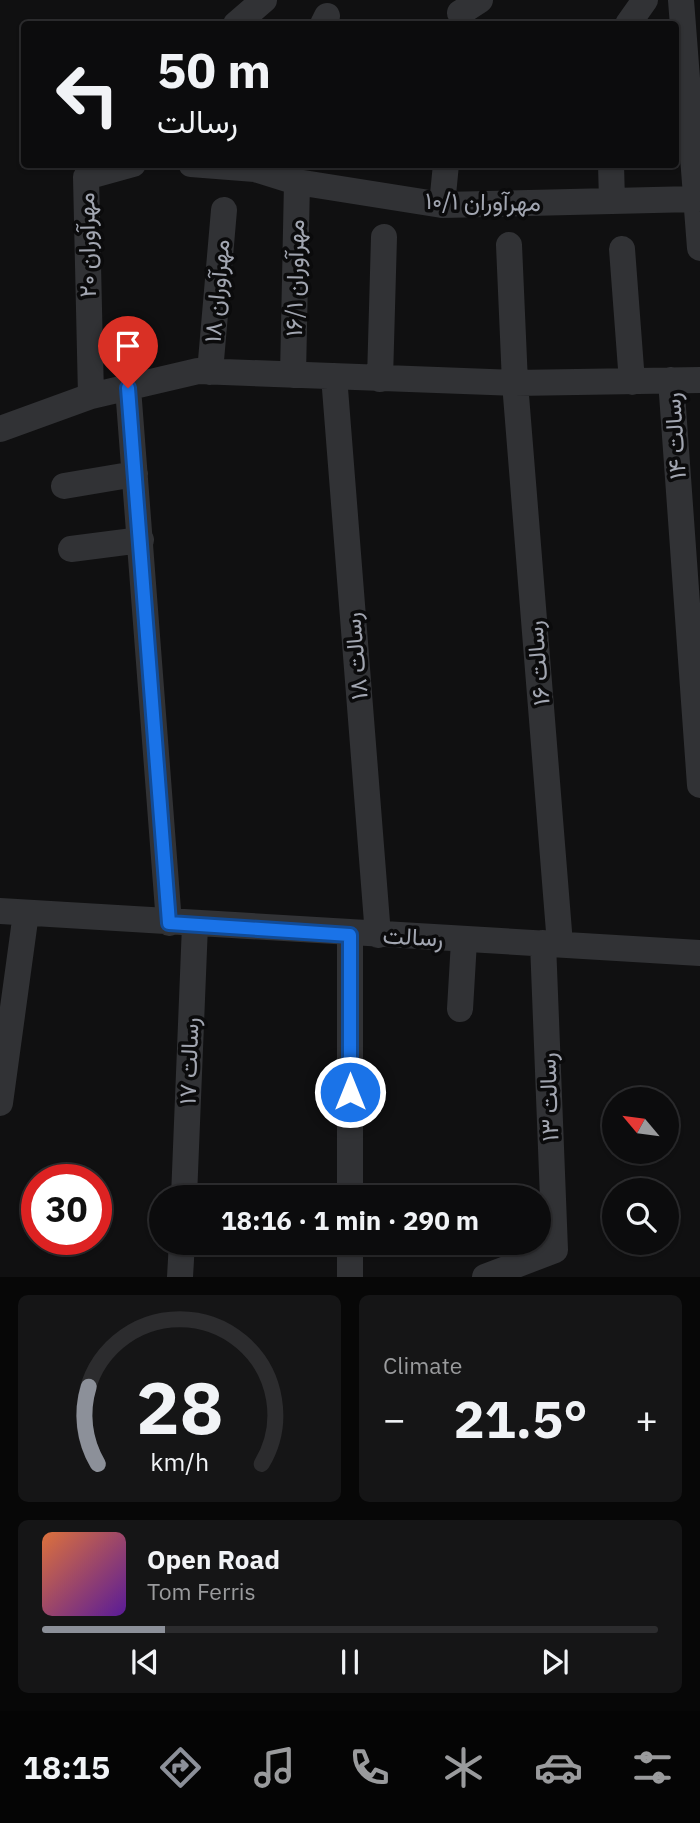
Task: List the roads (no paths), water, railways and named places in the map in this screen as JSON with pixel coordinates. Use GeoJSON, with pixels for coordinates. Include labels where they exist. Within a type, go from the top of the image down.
{"type":"FeatureCollection","features":[{"type":"Feature","properties":{"kind":"street"},"geometry":{"type":"LineString","coordinates":[[240,21],[264,0]]}},
{"type":"Feature","properties":{"kind":"street"},"geometry":{"type":"LineString","coordinates":[[630,21],[645,0]]}},
{"type":"Feature","properties":{"kind":"street"},"geometry":{"type":"LineString","coordinates":[[681,0],[700,248]]}},
{"type":"Feature","properties":{"kind":"street","name":"مهرآوران ۲۰"},"geometry":{"type":"LineString","coordinates":[[91,396],[86,177],[119,168]]}},
{"type":"Feature","properties":{"kind":"street","name":"مهرآوران ۱۰/۱"},"geometry":{"type":"LineString","coordinates":[[260,168],[297,182],[442,205],[695,199]]}},
{"type":"Feature","properties":{"kind":"street"},"geometry":{"type":"LineString","coordinates":[[442,205],[446,168]]}},
{"type":"Feature","properties":{"kind":"street"},"geometry":{"type":"LineString","coordinates":[[611,168],[612,201]]}},
{"type":"Feature","properties":{"kind":"street","name":"مهرآوران ۱۶/۱"},"geometry":{"type":"LineString","coordinates":[[293,374],[297,182]]}},
{"type":"Feature","properties":{"kind":"street","name":"مهرآوران ۱۸"},"geometry":{"type":"LineString","coordinates":[[210,372],[224,210]]}},
{"type":"Feature","properties":{"kind":"street"},"geometry":{"type":"LineString","coordinates":[[380,379],[384,237]]}},
{"type":"Feature","properties":{"kind":"street","name":"رسالت ۱۶"},"geometry":{"type":"LineString","coordinates":[[509,245],[515,383],[552,944]]}},
{"type":"Feature","properties":{"kind":"street"},"geometry":{"type":"LineString","coordinates":[[622,249],[632,382]]}},
{"type":"Feature","properties":{"kind":"street"},"geometry":{"type":"LineString","coordinates":[[0,429],[91,396],[198,371],[515,383],[700,380]]}},
{"type":"Feature","properties":{"kind":"street","name":"رسالت ۱۸"},"geometry":{"type":"LineString","coordinates":[[334,376],[378,935]]}},
{"type":"Feature","properties":{"kind":"street","name":"رسالت ۱۴"},"geometry":{"type":"LineString","coordinates":[[671,380],[700,785]]}},
{"type":"Feature","properties":{"kind":"street","name":"رسالت ۱۷"},"geometry":{"type":"LineString","coordinates":[[128,388],[141,540],[182,924],[184,1185]]}},
{"type":"Feature","properties":{"kind":"street"},"geometry":{"type":"LineString","coordinates":[[64,486],[135,474]]}},
{"type":"Feature","properties":{"kind":"street"},"geometry":{"type":"LineString","coordinates":[[71,548],[141,540]]}},
{"type":"Feature","properties":{"kind":"street","name":"رسالت"},"geometry":{"type":"LineString","coordinates":[[0,911],[350,935],[700,953]]}},
{"type":"Feature","properties":{"kind":"street"},"geometry":{"type":"LineString","coordinates":[[0,1103],[26,913]]}},
{"type":"Feature","properties":{"kind":"street"},"geometry":{"type":"LineString","coordinates":[[350,935],[350,1185]]}},
{"type":"Feature","properties":{"kind":"street"},"geometry":{"type":"LineString","coordinates":[[460,1009],[464,940]]}},
{"type":"Feature","properties":{"kind":"street","name":"رسالت ۱۳"},"geometry":{"type":"LineString","coordinates":[[485,1277],[555,1250],[552,944]]}},
{"type":"Feature","properties":{"kind":"street"},"geometry":{"type":"LineString","coordinates":[[180,1277],[181,1255]]}},
{"type":"Feature","properties":{"kind":"street"},"geometry":{"type":"LineString","coordinates":[[350,1255],[350,1277]]}}]}
